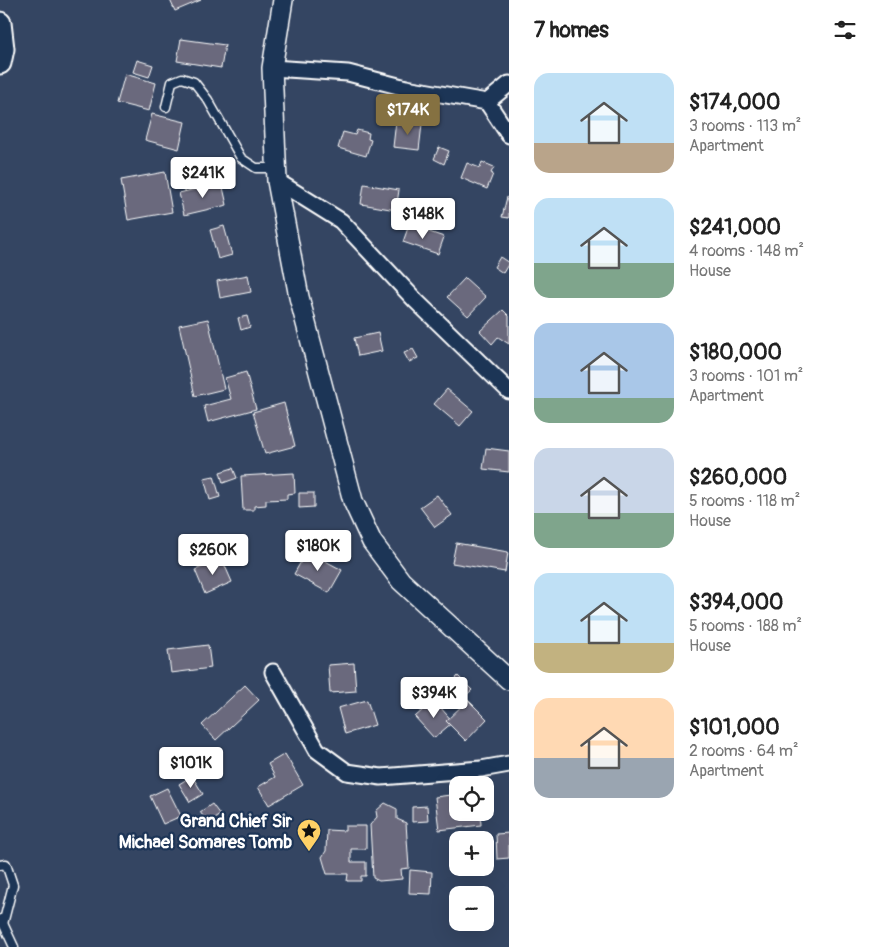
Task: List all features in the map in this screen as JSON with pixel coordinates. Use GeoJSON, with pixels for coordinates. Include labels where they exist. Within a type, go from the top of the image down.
{"type":"FeatureCollection","features":[{"type":"Feature","properties":{"kind":"main road"},"geometry":{"type":"LineString","coordinates":[[0,23],[3,49],[0,63]]}},
{"type":"Feature","properties":{"kind":"street"},"geometry":{"type":"LineString","coordinates":[[283,0],[272,68],[276,174],[298,297],[353,501],[372,542],[401,581],[509,680]]}},
{"type":"Feature","properties":{"kind":"street"},"geometry":{"type":"LineString","coordinates":[[272,68],[348,73],[406,88],[487,102],[509,135]]}},
{"type":"Feature","properties":{"kind":"street"},"geometry":{"type":"LineString","coordinates":[[487,102],[509,84]]}},
{"type":"Feature","properties":{"kind":"street"},"geometry":{"type":"LineString","coordinates":[[276,174],[341,221],[416,301],[509,390]]}},
{"type":"Feature","properties":{"kind":"street"},"geometry":{"type":"LineString","coordinates":[[273,672],[317,750],[347,772],[381,777],[481,770],[509,764]]}},
{"type":"Feature","properties":{"kind":"lane"},"geometry":{"type":"LineString","coordinates":[[166,107],[172,82],[182,78],[194,82],[208,100],[241,158],[256,168],[276,174]]}},
{"type":"Feature","properties":{"kind":"lane"},"geometry":{"type":"LineString","coordinates":[[0,865],[6,864],[13,885],[2,920],[14,947]]}},
{"type":"Feature","properties":{"kind":"building"},"geometry":{"type":"Polygon","coordinates":[[[170,0],[201,0],[175,11],[170,0]]]}},
{"type":"Feature","properties":{"kind":"building"},"geometry":{"type":"Polygon","coordinates":[[[181,39],[225,45],[221,68],[177,61],[181,39]]]}},
{"type":"Feature","properties":{"kind":"building"},"geometry":{"type":"Polygon","coordinates":[[[137,60],[153,65],[149,77],[133,72],[137,60]]]}},
{"type":"Feature","properties":{"kind":"building"},"geometry":{"type":"Polygon","coordinates":[[[125,74],[156,83],[149,111],[117,103],[125,74]]]}},
{"type":"Feature","properties":{"kind":"building"},"geometry":{"type":"Polygon","coordinates":[[[152,114],[185,122],[179,149],[145,140],[152,114]]]}},
{"type":"Feature","properties":{"kind":"building"},"geometry":{"type":"Polygon","coordinates":[[[396,121],[422,124],[419,150],[393,147],[396,121]]]}},
{"type":"Feature","properties":{"kind":"building"},"geometry":{"type":"Polygon","coordinates":[[[357,130],[369,133],[368,139],[371,140],[366,156],[338,148],[343,132],[355,135],[357,130]]]}},
{"type":"Feature","properties":{"kind":"building"},"geometry":{"type":"Polygon","coordinates":[[[439,147],[449,151],[444,164],[434,159],[439,147]]]}},
{"type":"Feature","properties":{"kind":"building"},"geometry":{"type":"Polygon","coordinates":[[[482,162],[494,167],[487,189],[461,178],[467,163],[480,168],[482,162]]]}},
{"type":"Feature","properties":{"kind":"building"},"geometry":{"type":"Polygon","coordinates":[[[194,167],[195,175],[181,178],[179,171],[194,167]]]}},
{"type":"Feature","properties":{"kind":"building"},"geometry":{"type":"Polygon","coordinates":[[[165,172],[172,212],[128,220],[121,180],[165,172]]]}},
{"type":"Feature","properties":{"kind":"building"},"geometry":{"type":"Polygon","coordinates":[[[222,183],[227,205],[184,215],[179,193],[222,183]]]}},
{"type":"Feature","properties":{"kind":"building"},"geometry":{"type":"Polygon","coordinates":[[[364,184],[399,190],[396,210],[361,204],[364,184]]]}},
{"type":"Feature","properties":{"kind":"building"},"geometry":{"type":"Polygon","coordinates":[[[507,197],[509,197],[509,218],[502,217],[507,197]]]}},
{"type":"Feature","properties":{"kind":"building"},"geometry":{"type":"Polygon","coordinates":[[[430,210],[443,210],[443,221],[430,222],[430,210]]]}},
{"type":"Feature","properties":{"kind":"building"},"geometry":{"type":"Polygon","coordinates":[[[409,225],[444,237],[438,254],[403,242],[409,225]]]}},
{"type":"Feature","properties":{"kind":"building"},"geometry":{"type":"Polygon","coordinates":[[[224,226],[232,255],[218,259],[210,230],[224,226]]]}},
{"type":"Feature","properties":{"kind":"building"},"geometry":{"type":"Polygon","coordinates":[[[500,257],[509,263],[503,273],[494,267],[500,257]]]}},
{"type":"Feature","properties":{"kind":"building"},"geometry":{"type":"Polygon","coordinates":[[[248,275],[251,292],[220,298],[217,281],[248,275]]]}},
{"type":"Feature","properties":{"kind":"building"},"geometry":{"type":"Polygon","coordinates":[[[465,278],[486,297],[468,316],[447,297],[465,278]]]}},
{"type":"Feature","properties":{"kind":"building"},"geometry":{"type":"Polygon","coordinates":[[[503,310],[509,316],[509,344],[498,337],[492,344],[480,331],[503,310]]]}},
{"type":"Feature","properties":{"kind":"building"},"geometry":{"type":"Polygon","coordinates":[[[247,316],[250,327],[241,330],[238,318],[247,316]]]}},
{"type":"Feature","properties":{"kind":"building"},"geometry":{"type":"Polygon","coordinates":[[[208,319],[224,389],[195,396],[179,325],[208,319]]]}},
{"type":"Feature","properties":{"kind":"building"},"geometry":{"type":"Polygon","coordinates":[[[378,333],[382,351],[358,356],[354,338],[378,333]]]}},
{"type":"Feature","properties":{"kind":"building"},"geometry":{"type":"Polygon","coordinates":[[[413,349],[418,358],[409,362],[404,353],[413,349]]]}},
{"type":"Feature","properties":{"kind":"building"},"geometry":{"type":"Polygon","coordinates":[[[246,372],[256,409],[208,422],[204,406],[231,399],[225,378],[246,372]]]}},
{"type":"Feature","properties":{"kind":"building"},"geometry":{"type":"Polygon","coordinates":[[[447,389],[473,411],[460,426],[434,404],[447,389]]]}},
{"type":"Feature","properties":{"kind":"building"},"geometry":{"type":"Polygon","coordinates":[[[284,403],[295,446],[265,454],[253,412],[284,403]]]}},
{"type":"Feature","properties":{"kind":"building"},"geometry":{"type":"Polygon","coordinates":[[[486,448],[509,451],[509,472],[483,469],[486,448]]]}},
{"type":"Feature","properties":{"kind":"building"},"geometry":{"type":"Polygon","coordinates":[[[233,468],[237,478],[223,483],[220,472],[233,468]]]}},
{"type":"Feature","properties":{"kind":"building"},"geometry":{"type":"Polygon","coordinates":[[[294,473],[295,493],[287,494],[287,499],[266,500],[266,505],[254,506],[254,510],[243,510],[241,476],[294,473]]]}},
{"type":"Feature","properties":{"kind":"building"},"geometry":{"type":"Polygon","coordinates":[[[214,476],[220,497],[210,500],[204,478],[214,476]]]}},
{"type":"Feature","properties":{"kind":"building"},"geometry":{"type":"Polygon","coordinates":[[[299,493],[314,493],[314,507],[299,508],[299,493]]]}},
{"type":"Feature","properties":{"kind":"building"},"geometry":{"type":"Polygon","coordinates":[[[437,495],[452,515],[435,527],[420,507],[437,495]]]}},
{"type":"Feature","properties":{"kind":"building"},"geometry":{"type":"Polygon","coordinates":[[[456,543],[508,552],[505,572],[452,563],[456,543]]]}},
{"type":"Feature","properties":{"kind":"building"},"geometry":{"type":"Polygon","coordinates":[[[307,551],[342,570],[329,593],[294,574],[307,551]]]}},
{"type":"Feature","properties":{"kind":"building"},"geometry":{"type":"Polygon","coordinates":[[[222,559],[232,582],[205,594],[195,570],[222,559]]]}},
{"type":"Feature","properties":{"kind":"building"},"geometry":{"type":"Polygon","coordinates":[[[208,645],[211,668],[171,673],[168,650],[208,645]]]}},
{"type":"Feature","properties":{"kind":"building"},"geometry":{"type":"Polygon","coordinates":[[[354,663],[356,691],[330,693],[328,665],[354,663]]]}},
{"type":"Feature","properties":{"kind":"building"},"geometry":{"type":"Polygon","coordinates":[[[458,676],[472,690],[463,698],[450,685],[458,676]]]}},
{"type":"Feature","properties":{"kind":"building"},"geometry":{"type":"Polygon","coordinates":[[[245,685],[259,700],[216,740],[202,725],[245,685]]]}},
{"type":"Feature","properties":{"kind":"building"},"geometry":{"type":"Polygon","coordinates":[[[367,700],[375,725],[345,734],[338,708],[367,700]]]}},
{"type":"Feature","properties":{"kind":"building"},"geometry":{"type":"Polygon","coordinates":[[[434,700],[453,722],[434,738],[415,717],[434,700]]]}},
{"type":"Feature","properties":{"kind":"building"},"geometry":{"type":"Polygon","coordinates":[[[468,700],[487,719],[466,741],[446,721],[468,700]]]}},
{"type":"Feature","properties":{"kind":"building"},"geometry":{"type":"Polygon","coordinates":[[[285,754],[303,785],[269,805],[258,787],[275,777],[268,764],[285,754]]]}},
{"type":"Feature","properties":{"kind":"building"},"geometry":{"type":"Polygon","coordinates":[[[192,776],[203,794],[190,802],[179,784],[192,776]]]}},
{"type":"Feature","properties":{"kind":"building"},"geometry":{"type":"Polygon","coordinates":[[[167,788],[181,816],[163,824],[150,796],[167,788]]]}},
{"type":"Feature","properties":{"kind":"building"},"geometry":{"type":"Polygon","coordinates":[[[449,795],[449,821],[481,821],[481,825],[439,830],[435,797],[449,795]]]}},
{"type":"Feature","properties":{"kind":"building"},"geometry":{"type":"Polygon","coordinates":[[[385,803],[397,809],[397,819],[406,823],[409,868],[401,869],[402,879],[379,881],[373,878],[370,825],[377,817],[376,811],[385,803]]]}},
{"type":"Feature","properties":{"kind":"building"},"geometry":{"type":"Polygon","coordinates":[[[212,804],[220,815],[208,823],[200,812],[212,804]]]}},
{"type":"Feature","properties":{"kind":"building"},"geometry":{"type":"Polygon","coordinates":[[[427,806],[428,821],[412,822],[412,807],[427,806]]]}},
{"type":"Feature","properties":{"kind":"building"},"geometry":{"type":"Polygon","coordinates":[[[345,826],[366,826],[366,849],[351,849],[351,862],[366,862],[366,876],[361,876],[361,881],[347,881],[348,874],[327,874],[322,857],[326,851],[327,830],[345,831],[345,826]]]}},
{"type":"Feature","properties":{"kind":"building"},"geometry":{"type":"Polygon","coordinates":[[[509,833],[509,858],[497,859],[496,834],[509,833]]]}},
{"type":"Feature","properties":{"kind":"building"},"geometry":{"type":"Polygon","coordinates":[[[410,870],[432,872],[431,894],[409,893],[410,870]]]}},
{"type":"Feature","properties":{"kind":"place","name":"Grand Chief Sir Michael Somares Tomb"},"geometry":{"type":"Point","coordinates":[309,852]}}]}
